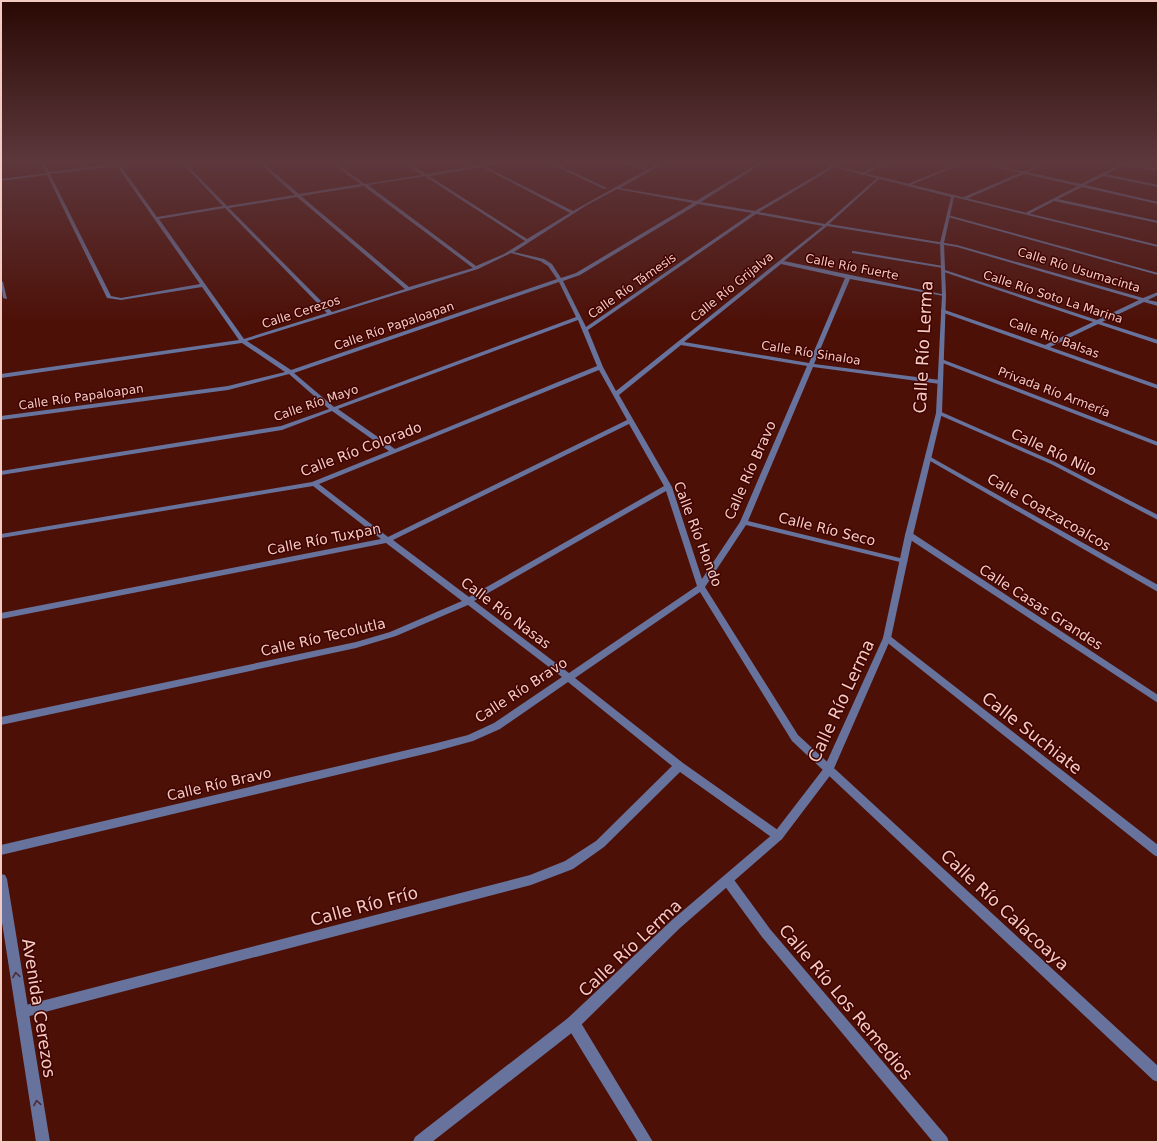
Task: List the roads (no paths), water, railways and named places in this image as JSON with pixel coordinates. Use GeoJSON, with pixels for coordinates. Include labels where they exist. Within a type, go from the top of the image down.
{"type":"FeatureCollection","features":[{"type":"Feature","properties":{"kind":"street"},"geometry":{"type":"LineString","coordinates":[[69,216],[109,297],[112,299],[204,285]]}},
{"type":"Feature","properties":{"kind":"street"},"geometry":{"type":"LineString","coordinates":[[168,216],[156,218],[243,341],[290,372],[333,409],[394,451]]}},
{"type":"Feature","properties":{"kind":"street"},"geometry":{"type":"LineString","coordinates":[[234,216],[330,313]]}},
{"type":"Feature","properties":{"kind":"street"},"geometry":{"type":"LineString","coordinates":[[324,216],[408,289]]}},
{"type":"Feature","properties":{"kind":"street"},"geometry":{"type":"LineString","coordinates":[[407,216],[476,268]]}},
{"type":"Feature","properties":{"kind":"street"},"geometry":{"type":"LineString","coordinates":[[489,216],[527,241]]}},
{"type":"Feature","properties":{"kind":"street","name":"Calle Cerezos"},"geometry":{"type":"LineString","coordinates":[[1,376],[243,341],[476,268],[511,252],[565,216]]}},
{"type":"Feature","properties":{"kind":"street","name":"Calle Río Papaloapan"},"geometry":{"type":"LineString","coordinates":[[1,418],[228,388],[290,372],[578,274],[672,216]]}},
{"type":"Feature","properties":{"kind":"street","name":"Calle Río Támesis"},"geometry":{"type":"LineString","coordinates":[[585,330],[750,216]]}},
{"type":"Feature","properties":{"kind":"street","name":"Calle Río Usumacinta"},"geometry":{"type":"LineString","coordinates":[[779,216],[968,248],[1158,304]]}},
{"type":"Feature","properties":{"kind":"street","name":"Calle Río Grijalva"},"geometry":{"type":"LineString","coordinates":[[616,394],[836,216]]}},
{"type":"Feature","properties":{"kind":"street","name":"Calle Río Lerma"},"geometry":{"type":"LineString","coordinates":[[420,1142],[573,1023],[676,924],[728,881],[778,836],[828,770],[887,638],[927,457],[939,413],[944,295],[942,243],[949,216]]}},
{"type":"Feature","properties":{"kind":"street"},"geometry":{"type":"LineString","coordinates":[[950,216],[1158,274]]}},
{"type":"Feature","properties":{"kind":"street"},"geometry":{"type":"LineString","coordinates":[[1041,216],[1158,246]]}},
{"type":"Feature","properties":{"kind":"street"},"geometry":{"type":"LineString","coordinates":[[1132,216],[1158,222]]}},
{"type":"Feature","properties":{"kind":"street","name":"Calle Río Hondo"},"geometry":{"type":"LineString","coordinates":[[511,252],[542,260],[550,265],[560,280],[585,330],[600,367],[668,487],[701,586],[794,738],[828,770]]}},
{"type":"Feature","properties":{"kind":"street","name":"Calle Río Soto La Marina"},"geometry":{"type":"LineString","coordinates":[[854,252],[943,269],[1158,342]]}},
{"type":"Feature","properties":{"kind":"street","name":"Calle Río Fuerte"},"geometry":{"type":"LineString","coordinates":[[780,262],[848,278],[944,295]]}},
{"type":"Feature","properties":{"kind":"street","name":"Calle Río Bravo"},"geometry":{"type":"LineString","coordinates":[[1,850],[433,748],[470,738],[497,726],[701,586],[744,522],[848,278]]}},
{"type":"Feature","properties":{"kind":"street"},"geometry":{"type":"LineString","coordinates":[[1,282],[5,298]]}},
{"type":"Feature","properties":{"kind":"street"},"geometry":{"type":"LineString","coordinates":[[1046,347],[1158,293]]}},
{"type":"Feature","properties":{"kind":"street","name":"Calle Río Balsas"},"geometry":{"type":"LineString","coordinates":[[943,311],[1158,387]]}},
{"type":"Feature","properties":{"kind":"street","name":"Calle Río Mayo"},"geometry":{"type":"LineString","coordinates":[[1,473],[282,428],[579,318]]}},
{"type":"Feature","properties":{"kind":"street","name":"Calle Río Sinaloa"},"geometry":{"type":"LineString","coordinates":[[680,342],[811,365],[940,382]]}},
{"type":"Feature","properties":{"kind":"street","name":"Privada Río Armería"},"geometry":{"type":"LineString","coordinates":[[942,361],[1158,444]]}},
{"type":"Feature","properties":{"kind":"street","name":"Calle Río Colorado"},"geometry":{"type":"LineString","coordinates":[[1,536],[314,484],[600,367]]}},
{"type":"Feature","properties":{"kind":"street","name":"Calle Río Nilo"},"geometry":{"type":"LineString","coordinates":[[939,413],[1053,463],[1158,518]]}},
{"type":"Feature","properties":{"kind":"street","name":"Calle Río Tuxpan"},"geometry":{"type":"LineString","coordinates":[[1,616],[388,540],[630,421]]}},
{"type":"Feature","properties":{"kind":"street","name":"Calle Coatzacoalcos"},"geometry":{"type":"LineString","coordinates":[[927,457],[1158,589]]}},
{"type":"Feature","properties":{"kind":"street","name":"Calle Río Nasas"},"geometry":{"type":"LineString","coordinates":[[314,484],[467,602],[568,677],[679,766],[778,836]]}},
{"type":"Feature","properties":{"kind":"street","name":"Calle Río Tecolutla"},"geometry":{"type":"LineString","coordinates":[[1,721],[356,645],[393,634],[467,602],[668,487]]}},
{"type":"Feature","properties":{"kind":"street","name":"Calle Río Seco"},"geometry":{"type":"LineString","coordinates":[[744,522],[904,561]]}},
{"type":"Feature","properties":{"kind":"street","name":"Calle Casas Grandes"},"geometry":{"type":"LineString","coordinates":[[909,535],[1158,700]]}},
{"type":"Feature","properties":{"kind":"street","name":"Calle Suchiate"},"geometry":{"type":"LineString","coordinates":[[887,638],[1158,852]]}},
{"type":"Feature","properties":{"kind":"street","name":"Calle Río Frío"},"geometry":{"type":"LineString","coordinates":[[22,1012],[531,880],[569,865],[600,844],[679,766]]}},
{"type":"Feature","properties":{"kind":"street","name":"Calle Río Calacoaya"},"geometry":{"type":"LineString","coordinates":[[828,770],[1158,1075]]}},
{"type":"Feature","properties":{"kind":"street","name":"Avenida Cerezos"},"geometry":{"type":"LineString","coordinates":[[1,879],[43,1142]]}},
{"type":"Feature","properties":{"kind":"street","name":"Calle Río Los Remedios"},"geometry":{"type":"LineString","coordinates":[[728,881],[766,933],[942,1142]]}},
{"type":"Feature","properties":{"kind":"street"},"geometry":{"type":"LineString","coordinates":[[573,1023],[646,1142]]}}]}
